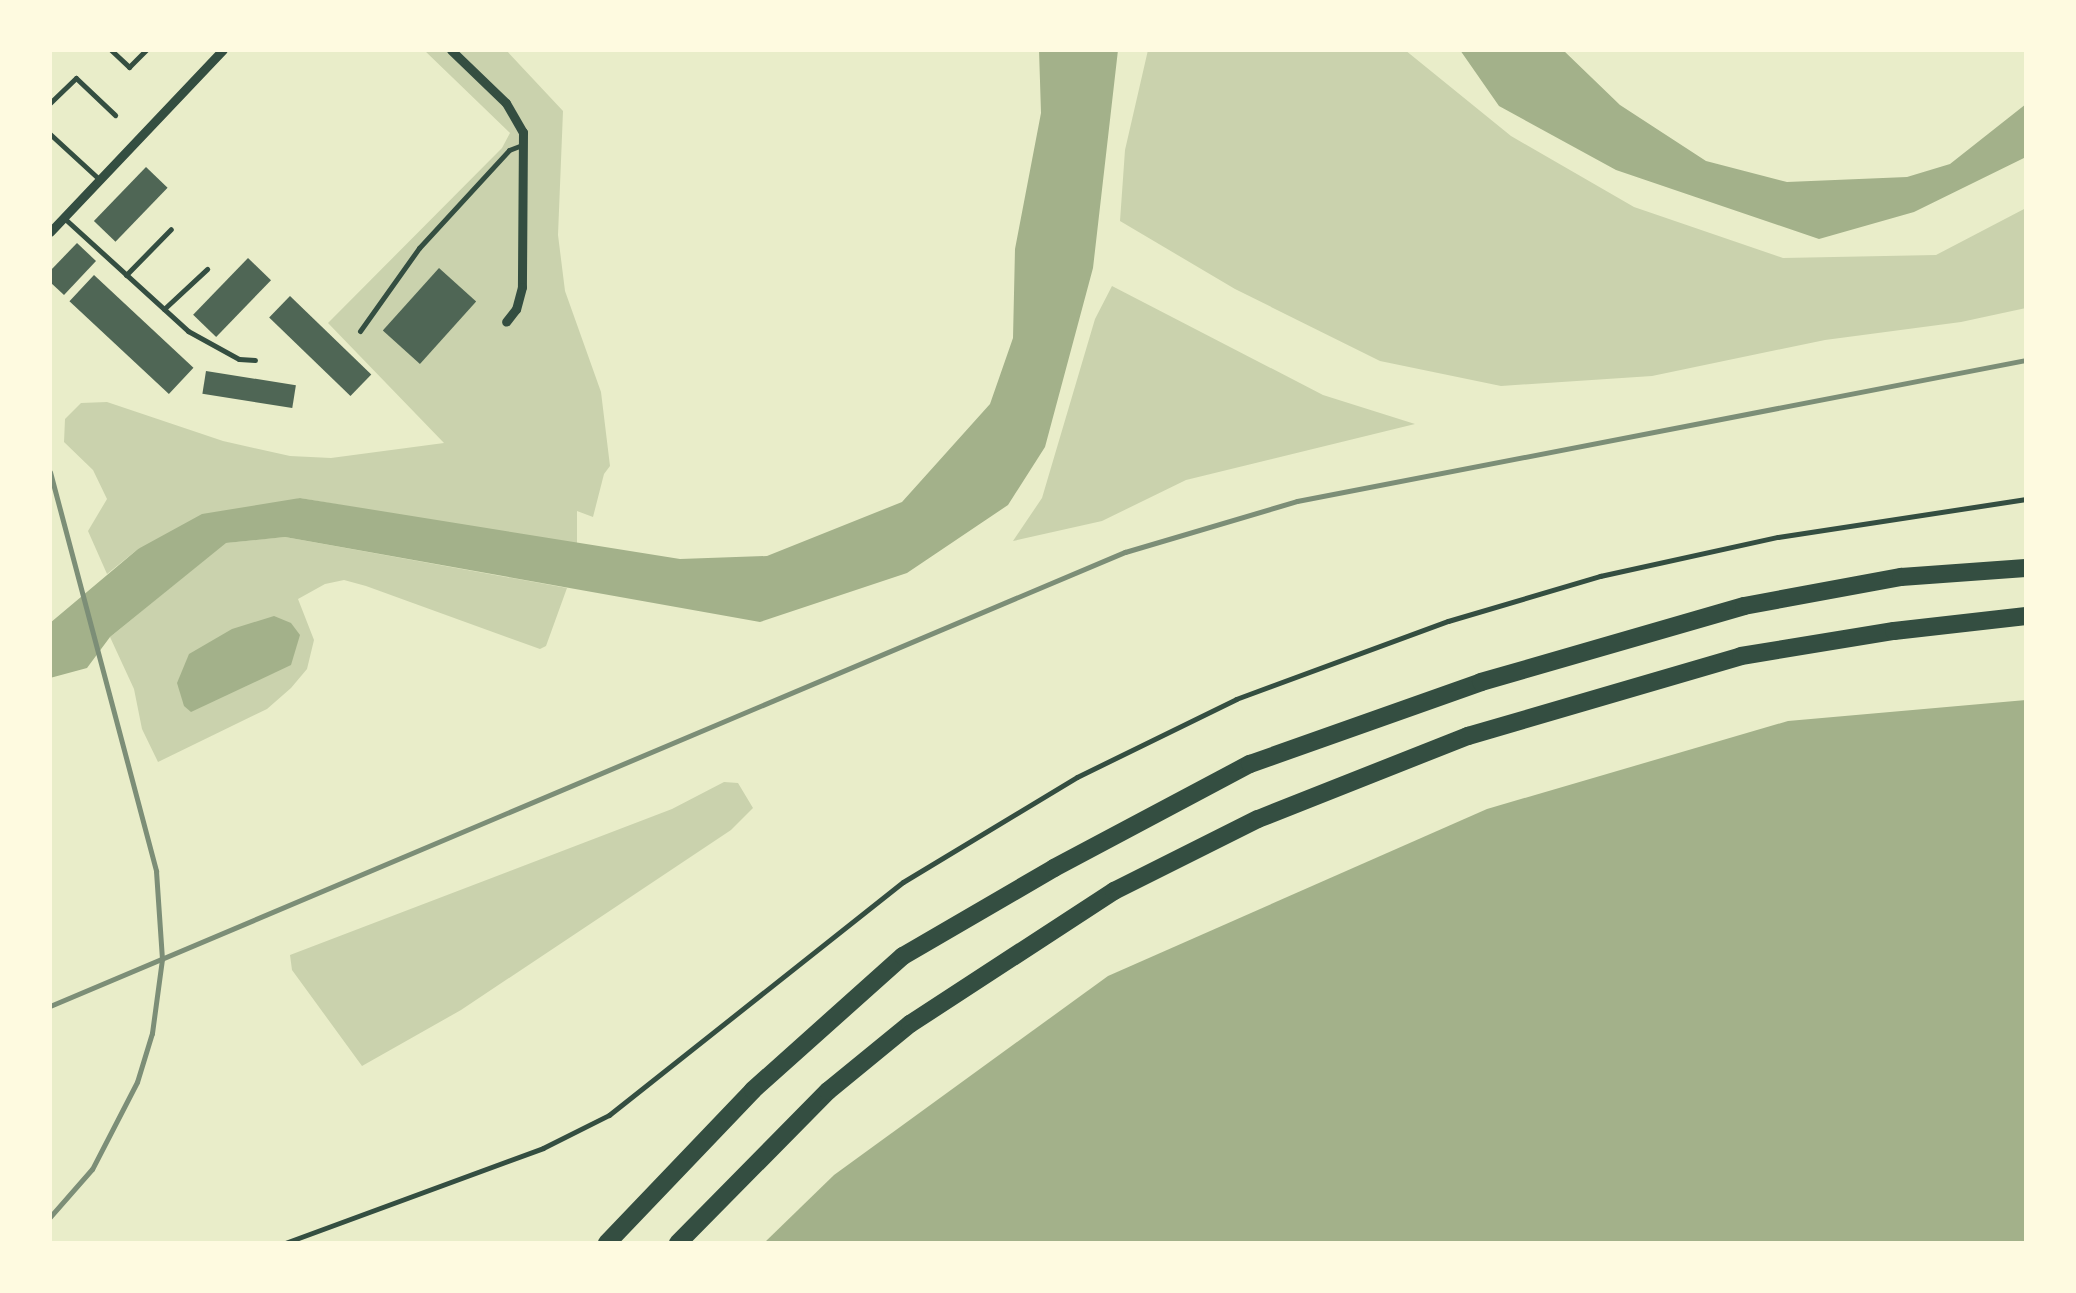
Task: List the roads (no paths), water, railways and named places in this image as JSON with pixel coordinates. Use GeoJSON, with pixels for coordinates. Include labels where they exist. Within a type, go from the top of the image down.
{"type":"FeatureCollection","features":[{"type":"Feature","properties":{"kind":"highway"},"geometry":{"type":"LineString","coordinates":[[607,1243],[752,1090],[903,956],[1054,868],[1250,764],[1481,682],[1744,606],[1901,578],[2026,568]]}},
{"type":"Feature","properties":{"kind":"highway"},"geometry":{"type":"LineString","coordinates":[[678,1243],[828,1091],[910,1024],[1114,891],[1258,819],[1468,736],[1741,656],[1894,630],[2026,616]]}},
{"type":"Feature","properties":{"kind":"street"},"geometry":{"type":"LineString","coordinates":[[50,232],[223,50]]}},
{"type":"Feature","properties":{"kind":"street"},"geometry":{"type":"LineString","coordinates":[[451,50],[506,103],[522,132],[522,287],[516,309],[506,322]]}},
{"type":"Feature","properties":{"kind":"lane"},"geometry":{"type":"LineString","coordinates":[[111,50],[129,68],[146,50]]}},
{"type":"Feature","properties":{"kind":"lane"},"geometry":{"type":"LineString","coordinates":[[50,103],[76,78],[115,115]]}},
{"type":"Feature","properties":{"kind":"lane"},"geometry":{"type":"LineString","coordinates":[[50,134],[100,180]]}},
{"type":"Feature","properties":{"kind":"lane"},"geometry":{"type":"LineString","coordinates":[[360,332],[419,248],[509,150],[522,145]]}},
{"type":"Feature","properties":{"kind":"lane"},"geometry":{"type":"LineString","coordinates":[[64,218],[164,309],[214,348],[239,359],[254,360]]}},
{"type":"Feature","properties":{"kind":"lane"},"geometry":{"type":"LineString","coordinates":[[126,275],[171,230]]}},
{"type":"Feature","properties":{"kind":"lane"},"geometry":{"type":"LineString","coordinates":[[164,309],[207,269]]}},
{"type":"Feature","properties":{"kind":"lane"},"geometry":{"type":"LineString","coordinates":[[285,1243],[543,1148],[608,1115],[903,882],[1077,777],[1236,700],[1448,621],[1600,576],[1778,537],[2026,499]]}},
{"type":"Feature","properties":{"kind":"railway"},"geometry":{"type":"LineString","coordinates":[[50,1006],[1125,552],[1297,501],[2026,360]]}},
{"type":"Feature","properties":{"kind":"railway"},"geometry":{"type":"LineString","coordinates":[[50,472],[156,871],[162,959],[152,1033],[137,1082],[92,1169],[50,1217]]}}]}
